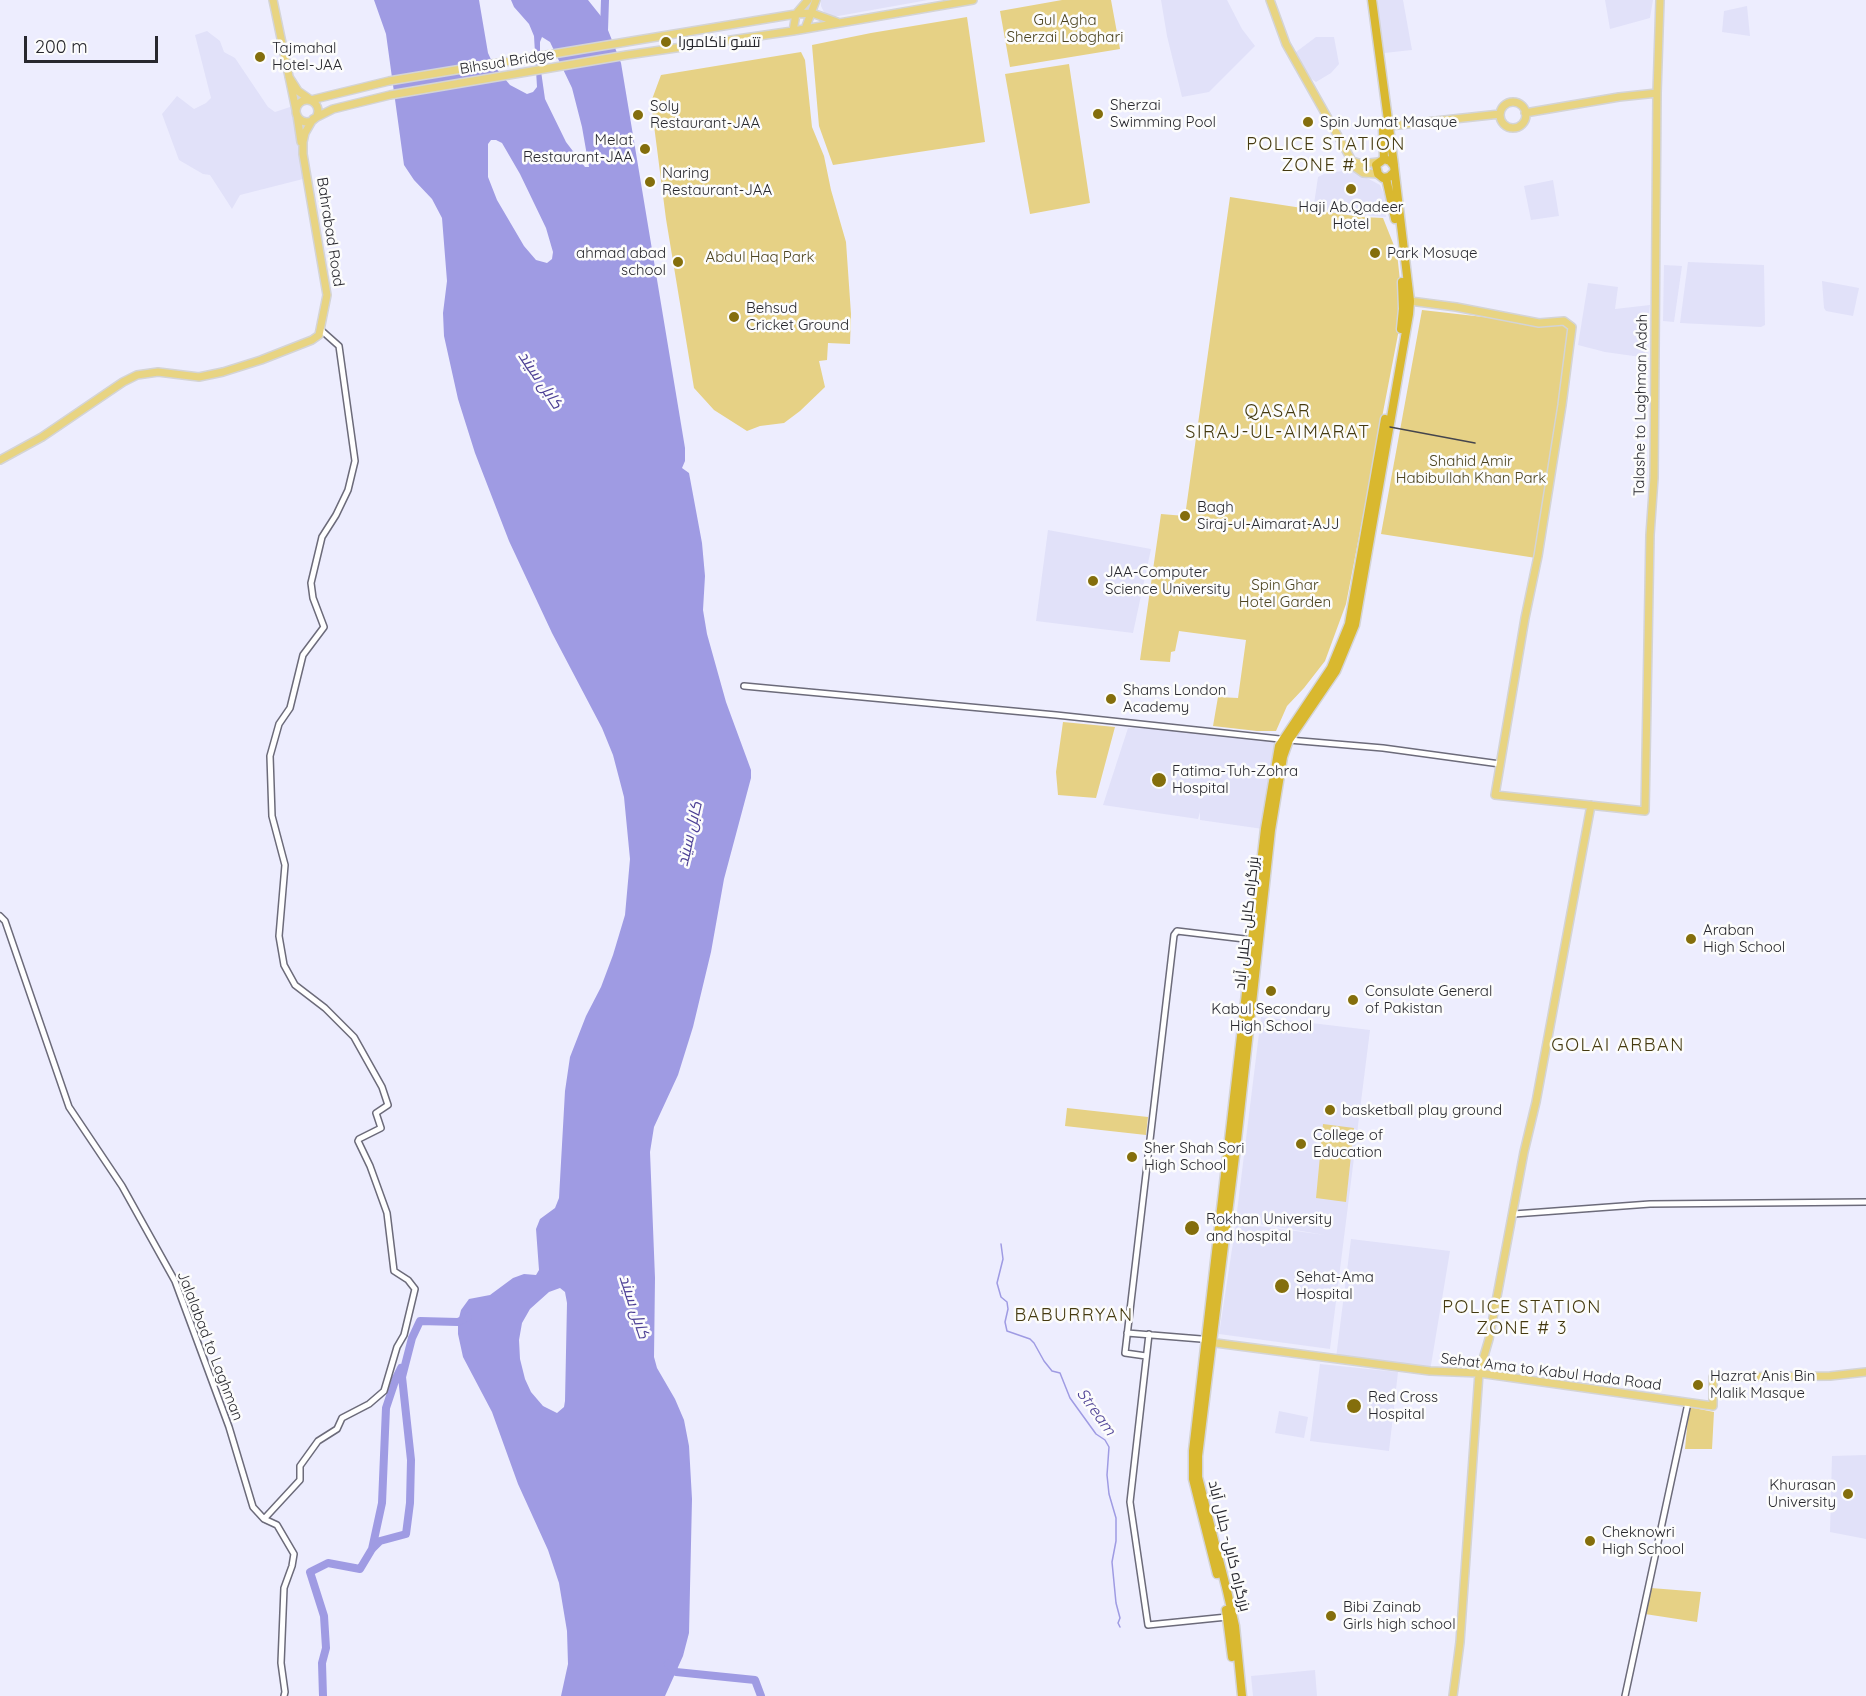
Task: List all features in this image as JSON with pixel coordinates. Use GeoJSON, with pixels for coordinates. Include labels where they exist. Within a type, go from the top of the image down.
{"type":"FeatureCollection","features":[{"type":"Feature","properties":{"kind":"highway"},"geometry":{"type":"LineString","coordinates":[[1366,0],[1384,136],[1381,161],[1376,168],[1388,173],[1390,161],[1381,161]]}},
{"type":"Feature","properties":{"kind":"highway","name":"بزرگراه کابل- جلال آباد"},"geometry":{"type":"LineString","coordinates":[[1242,1696],[1230,1604],[1198,1477],[1198,1456],[1209,1342],[1256,940],[1266,819],[1276,755],[1331,668],[1346,632],[1403,309],[1388,173],[1389,126],[1372,0]]}},
{"type":"Feature","properties":{"kind":"highway","name":"بزرگراه کابل- جلال آباد"},"geometry":{"type":"LineString","coordinates":[[1285,740],[1336,671],[1355,625],[1410,301],[1388,173]]}},
{"type":"Feature","properties":{"kind":"highway","name":"بزرگراه کابل- جلال آباد"},"geometry":{"type":"LineString","coordinates":[[1209,1342],[1191,1472],[1227,1617],[1236,1696]]}},
{"type":"Feature","properties":{"kind":"main road"},"geometry":{"type":"LineString","coordinates":[[273,0],[290,77],[303,154]]}},
{"type":"Feature","properties":{"kind":"main road"},"geometry":{"type":"LineString","coordinates":[[793,31],[796,14],[808,0]]}},
{"type":"Feature","properties":{"kind":"main road"},"geometry":{"type":"LineString","coordinates":[[805,29],[816,0]]}},
{"type":"Feature","properties":{"kind":"main road","name":"Bihsud Bridge"},"geometry":{"type":"LineString","coordinates":[[313,119],[341,106],[392,94],[627,55],[793,31],[973,0]]}},
{"type":"Feature","properties":{"kind":"main road"},"geometry":{"type":"LineString","coordinates":[[1270,0],[1286,44],[1356,168],[1363,173],[1388,173]]}},
{"type":"Feature","properties":{"kind":"main road","name":"Talashe to Laghman Adah"},"geometry":{"type":"LineString","coordinates":[[1591,805],[1645,811],[1655,401],[1657,93],[1660,0]]}},
{"type":"Feature","properties":{"kind":"main road"},"geometry":{"type":"LineString","coordinates":[[296,113],[301,102],[389,81],[627,41],[739,25],[796,14],[812,13],[840,23]]}},
{"type":"Feature","properties":{"kind":"main road"},"geometry":{"type":"LineString","coordinates":[[739,25],[741,39]]}},
{"type":"Feature","properties":{"kind":"main road"},"geometry":{"type":"LineString","coordinates":[[290,77],[298,91],[315,105],[317,111],[313,119],[304,121],[296,113]]}},
{"type":"Feature","properties":{"kind":"main road"},"geometry":{"type":"LineString","coordinates":[[1525,113],[1657,93]]}},
{"type":"Feature","properties":{"kind":"main road"},"geometry":{"type":"LineString","coordinates":[[1510,102],[1520,105],[1525,113],[1526,117],[1521,125],[1513,128],[1504,125],[1500,114],[1503,106],[1510,102]]}},
{"type":"Feature","properties":{"kind":"main road"},"geometry":{"type":"LineString","coordinates":[[1389,126],[1500,114]]}},
{"type":"Feature","properties":{"kind":"main road","name":"Bahrabad Road"},"geometry":{"type":"LineString","coordinates":[[313,119],[305,134],[303,154],[327,295],[321,330]]}},
{"type":"Feature","properties":{"kind":"main road"},"geometry":{"type":"LineString","coordinates":[[1352,162],[1362,164],[1381,161]]}},
{"type":"Feature","properties":{"kind":"main road"},"geometry":{"type":"LineString","coordinates":[[1410,301],[1456,307],[1539,323],[1564,321],[1572,327],[1538,556],[1525,618],[1495,795],[1591,805],[1514,1214],[1489,1339],[1479,1373],[1460,1642],[1453,1696]]}},
{"type":"Feature","properties":{"kind":"main road"},"geometry":{"type":"LineString","coordinates":[[0,460],[42,437],[137,375],[158,372],[199,377],[223,372],[312,340],[319,335],[321,330]]}},
{"type":"Feature","properties":{"kind":"main road","name":"Sehat Ama to Kabul Hada Road"},"geometry":{"type":"LineString","coordinates":[[1209,1342],[1420,1369],[1479,1373],[1713,1406],[1713,1377],[1830,1376],[1866,1372]]}},
{"type":"Feature","properties":{"kind":"street"},"geometry":{"type":"LineString","coordinates":[[264,1519],[300,1480],[300,1466],[318,1442],[337,1429],[342,1418],[369,1404],[384,1391],[397,1347],[404,1335],[415,1289],[408,1280],[394,1271],[387,1213],[358,1141],[381,1128],[376,1113],[388,1105],[382,1087],[354,1037],[325,1008],[295,985],[284,965],[279,936],[285,865],[272,816],[270,756],[279,724],[290,708],[303,655],[324,627],[313,598],[311,583],[322,537],[348,490],[355,461],[339,345],[321,330]]}},
{"type":"Feature","properties":{"kind":"street"},"geometry":{"type":"LineString","coordinates":[[744,686],[1383,748],[1500,764]]}},
{"type":"Feature","properties":{"kind":"street","name":"Jalalabad to Laghman"},"geometry":{"type":"LineString","coordinates":[[0,916],[5,921],[69,1107],[122,1186],[176,1281],[229,1428],[253,1507],[264,1519],[277,1525],[294,1554],[284,1588],[281,1663],[284,1696]]}},
{"type":"Feature","properties":{"kind":"street"},"geometry":{"type":"LineString","coordinates":[[1146,1356],[1125,1353],[1174,935],[1177,931],[1256,940]]}},
{"type":"Feature","properties":{"kind":"street"},"geometry":{"type":"LineString","coordinates":[[1514,1214],[1650,1204],[1866,1202]]}},
{"type":"Feature","properties":{"kind":"street"},"geometry":{"type":"LineString","coordinates":[[1127,1333],[1201,1339],[1209,1342]]}},
{"type":"Feature","properties":{"kind":"street"},"geometry":{"type":"LineString","coordinates":[[1149,1334],[1130,1502],[1148,1625],[1227,1617]]}},
{"type":"Feature","properties":{"kind":"street"},"geometry":{"type":"LineString","coordinates":[[1625,1696],[1688,1403]]}},
{"type":"Feature","properties":{"kind":"shaded area"},"geometry":{"type":"Polygon","coordinates":[[[821,0],[928,0],[827,18],[821,6],[821,0]]]}},
{"type":"Feature","properties":{"kind":"shaded area"},"geometry":{"type":"Polygon","coordinates":[[[1161,0],[1227,0],[1242,29],[1255,46],[1209,92],[1182,97],[1161,0]]]}},
{"type":"Feature","properties":{"kind":"shaded area"},"geometry":{"type":"Polygon","coordinates":[[[1378,0],[1403,0],[1412,50],[1384,53],[1378,0]]]}},
{"type":"Feature","properties":{"kind":"shaded area"},"geometry":{"type":"Polygon","coordinates":[[[1605,0],[1653,0],[1650,18],[1610,29],[1605,0]]]}},
{"type":"Feature","properties":{"kind":"shaded area"},"geometry":{"type":"Polygon","coordinates":[[[1747,6],[1750,36],[1722,32],[1724,11],[1747,6]]]}},
{"type":"Feature","properties":{"kind":"shaded area"},"geometry":{"type":"Polygon","coordinates":[[[207,31],[220,41],[224,52],[235,58],[268,107],[275,112],[293,106],[298,133],[303,179],[240,195],[232,209],[210,175],[203,174],[179,160],[162,114],[177,96],[194,109],[211,98],[195,35],[207,31]]]}},
{"type":"Feature","properties":{"kind":"shaded area"},"geometry":{"type":"Polygon","coordinates":[[[1316,37],[1334,37],[1339,64],[1331,73],[1316,82],[1303,73],[1296,52],[1316,37]]]}},
{"type":"Feature","properties":{"kind":"shaded area"},"geometry":{"type":"Polygon","coordinates":[[[1352,170],[1380,185],[1387,201],[1386,217],[1313,211],[1318,177],[1326,173],[1352,170]]]}},
{"type":"Feature","properties":{"kind":"shaded area"},"geometry":{"type":"Polygon","coordinates":[[[1553,180],[1559,216],[1531,220],[1524,186],[1553,180]]]}},
{"type":"Feature","properties":{"kind":"shaded area"},"geometry":{"type":"Polygon","coordinates":[[[1688,262],[1764,265],[1765,325],[1761,327],[1680,323],[1688,262]]]}},
{"type":"Feature","properties":{"kind":"shaded area"},"geometry":{"type":"Polygon","coordinates":[[[1664,265],[1682,266],[1674,322],[1663,321],[1664,265]]]}},
{"type":"Feature","properties":{"kind":"shaded area"},"geometry":{"type":"Polygon","coordinates":[[[1822,281],[1859,288],[1853,316],[1826,311],[1822,281]]]}},
{"type":"Feature","properties":{"kind":"shaded area"},"geometry":{"type":"Polygon","coordinates":[[[1588,283],[1618,287],[1615,309],[1650,305],[1646,340],[1648,358],[1605,352],[1578,345],[1588,283]]]}},
{"type":"Feature","properties":{"kind":"shaded area","name":"JAA-Computer Science University"},"geometry":{"type":"Polygon","coordinates":[[[1048,530],[1151,549],[1133,633],[1036,621],[1048,530]]]}},
{"type":"Feature","properties":{"kind":"shaded area"},"geometry":{"type":"Polygon","coordinates":[[[1128,728],[1177,730],[1278,740],[1263,829],[1200,820],[1200,812],[1198,819],[1103,805],[1128,728]]]}},
{"type":"Feature","properties":{"kind":"shaded area","name":"College of Education"},"geometry":{"type":"Polygon","coordinates":[[[1261,1017],[1370,1030],[1330,1349],[1219,1334],[1236,1223],[1325,1235],[1236,1220],[1261,1017]]]}},
{"type":"Feature","properties":{"kind":"shaded area"},"geometry":{"type":"Polygon","coordinates":[[[1351,1239],[1450,1251],[1430,1371],[1336,1358],[1351,1239]]]}},
{"type":"Feature","properties":{"kind":"shaded area","name":"Red Cross Hospital"},"geometry":{"type":"Polygon","coordinates":[[[1320,1364],[1398,1372],[1389,1451],[1310,1441],[1320,1364]]]}},
{"type":"Feature","properties":{"kind":"shaded area"},"geometry":{"type":"Polygon","coordinates":[[[1279,1411],[1308,1417],[1304,1438],[1275,1433],[1279,1411]]]}},
{"type":"Feature","properties":{"kind":"shaded area","name":"Khurasan University"},"geometry":{"type":"Polygon","coordinates":[[[1866,1455],[1866,1539],[1830,1532],[1832,1456],[1866,1455]]]}},
{"type":"Feature","properties":{"kind":"shaded area"},"geometry":{"type":"Polygon","coordinates":[[[1315,1670],[1317,1696],[1253,1696],[1251,1676],[1315,1670]]]}},
{"type":"Feature","properties":{"kind":"green space","name":"Gul Agha Sherzai Lobghari"},"geometry":{"type":"Polygon","coordinates":[[[1062,0],[1111,0],[1120,49],[1010,67],[1000,11],[1062,0]]]}},
{"type":"Feature","properties":{"kind":"green space"},"geometry":{"type":"Polygon","coordinates":[[[967,17],[985,142],[833,165],[819,126],[812,45],[967,17]]]}},
{"type":"Feature","properties":{"kind":"green space","name":"Abdul Haq Park"},"geometry":{"type":"Polygon","coordinates":[[[801,52],[805,60],[812,127],[824,156],[846,242],[851,314],[850,344],[828,343],[827,360],[819,361],[825,387],[800,411],[784,423],[760,426],[747,431],[714,410],[694,388],[666,219],[651,102],[661,75],[801,52]]]}},
{"type":"Feature","properties":{"kind":"green space"},"geometry":{"type":"Polygon","coordinates":[[[1069,64],[1090,203],[1030,214],[1005,74],[1069,64]]]}},
{"type":"Feature","properties":{"kind":"green space","name":"Spin Ghar Hotel Garden"},"geometry":{"type":"Polygon","coordinates":[[[1230,197],[1361,217],[1383,218],[1397,253],[1400,281],[1400,324],[1346,604],[1325,661],[1287,706],[1276,731],[1213,726],[1218,697],[1238,698],[1246,640],[1179,631],[1175,651],[1171,652],[1170,662],[1140,660],[1161,514],[1185,516],[1230,197]]]}},
{"type":"Feature","properties":{"kind":"green space","name":"Shahid Amir Habibullah Khan Park"},"geometry":{"type":"Polygon","coordinates":[[[1422,310],[1571,327],[1536,558],[1381,534],[1422,310]]]}},
{"type":"Feature","properties":{"kind":"green space"},"geometry":{"type":"Polygon","coordinates":[[[1063,722],[1115,727],[1096,798],[1058,795],[1056,772],[1063,722]]]}},
{"type":"Feature","properties":{"kind":"green space"},"geometry":{"type":"Polygon","coordinates":[[[1067,1108],[1148,1117],[1146,1135],[1065,1126],[1067,1108]]]}},
{"type":"Feature","properties":{"kind":"green space"},"geometry":{"type":"Polygon","coordinates":[[[1323,1124],[1354,1128],[1346,1202],[1316,1198],[1323,1124]]]}},
{"type":"Feature","properties":{"kind":"green space"},"geometry":{"type":"Polygon","coordinates":[[[1689,1407],[1714,1412],[1712,1449],[1685,1449],[1689,1407]]]}},
{"type":"Feature","properties":{"kind":"green space"},"geometry":{"type":"Polygon","coordinates":[[[1651,1588],[1701,1592],[1697,1622],[1645,1614],[1651,1588]]]}},
{"type":"Feature","properties":{"kind":"water","name":"کابل سيند"},"geometry":{"type":"Polygon","coordinates":[[[374,0],[479,0],[488,53],[494,66],[510,85],[527,94],[533,92],[537,87],[534,36],[529,24],[511,0],[588,0],[604,20],[621,63],[685,448],[685,461],[682,468],[689,473],[702,543],[705,576],[703,610],[707,634],[726,702],[751,770],[751,778],[724,879],[711,952],[693,1027],[678,1075],[654,1127],[650,1152],[655,1278],[654,1357],[657,1368],[684,1420],[689,1446],[692,1499],[689,1633],[683,1656],[665,1696],[561,1696],[568,1664],[567,1631],[559,1583],[548,1550],[518,1484],[492,1412],[463,1357],[458,1334],[461,1310],[469,1299],[490,1295],[513,1278],[524,1274],[536,1275],[539,1270],[536,1229],[540,1219],[555,1208],[559,1198],[565,1091],[570,1057],[613,955],[625,915],[630,859],[624,797],[613,755],[602,728],[552,633],[509,541],[475,453],[458,399],[444,336],[443,313],[447,281],[442,218],[432,199],[414,180],[404,165],[386,34],[374,0]],[[542,37],[540,64],[545,99],[566,142],[585,167],[589,167],[572,88],[550,42],[542,37]],[[491,140],[488,144],[488,177],[497,200],[524,246],[536,260],[547,263],[552,259],[553,252],[546,228],[520,174],[502,143],[491,140]],[[560,1288],[549,1292],[530,1309],[522,1323],[519,1340],[520,1359],[531,1392],[543,1406],[557,1413],[564,1407],[565,1401],[567,1303],[565,1292],[560,1288]]]}},
{"type":"Feature","properties":{"kind":"waterway"},"geometry":{"type":"LineString","coordinates":[[604,30],[605,0]]}},
{"type":"Feature","properties":{"kind":"waterway","name":"Stream"},"geometry":{"type":"LineString","coordinates":[[1001,1244],[1003,1259],[997,1283],[1001,1297],[1007,1302],[1005,1322],[1007,1331],[1030,1339],[1034,1343],[1052,1371],[1060,1373],[1070,1398],[1096,1434],[1105,1440],[1109,1447],[1107,1475],[1109,1494],[1116,1518],[1116,1541],[1112,1562],[1120,1627]]}},
{"type":"Feature","properties":{"kind":"waterway"},"geometry":{"type":"LineString","coordinates":[[323,1696],[322,1663],[326,1648],[324,1616],[310,1572],[328,1563],[360,1569],[372,1549],[380,1541],[406,1534],[410,1503],[411,1460],[402,1377],[412,1338],[420,1321],[458,1322],[468,1317]]}},
{"type":"Feature","properties":{"kind":"waterway"},"geometry":{"type":"LineString","coordinates":[[372,1549],[382,1503],[386,1408],[401,1368]]}},
{"type":"Feature","properties":{"kind":"waterway"},"geometry":{"type":"LineString","coordinates":[[668,1664],[676,1672],[755,1680],[761,1696]]}},
{"type":"Feature","properties":{"kind":"railway"},"geometry":{"type":"LineString","coordinates":[[1390,427],[1475,443]]}},
{"type":"Feature","properties":{"kind":"place","name":"تتسو ناکامورا"},"geometry":{"type":"Point","coordinates":[666,42]}},
{"type":"Feature","properties":{"kind":"place","name":"Tajmahal Hotel-JAA"},"geometry":{"type":"Point","coordinates":[260,57]}},
{"type":"Feature","properties":{"kind":"place","name":"Sherzai Swimming Pool"},"geometry":{"type":"Point","coordinates":[1098,114]}},
{"type":"Feature","properties":{"kind":"place","name":"Soly Restaurant-JAA"},"geometry":{"type":"Point","coordinates":[638,115]}},
{"type":"Feature","properties":{"kind":"place","name":"Spin Jumat Masque"},"geometry":{"type":"Point","coordinates":[1308,122]}},
{"type":"Feature","properties":{"kind":"place","name":"Melat Restaurant-JAA"},"geometry":{"type":"Point","coordinates":[645,149]}},
{"type":"Feature","properties":{"kind":"place","name":"Naring Restaurant-JAA"},"geometry":{"type":"Point","coordinates":[650,182]}},
{"type":"Feature","properties":{"kind":"place","name":"Haji Ab.Qadeer Hotel"},"geometry":{"type":"Point","coordinates":[1351,189]}},
{"type":"Feature","properties":{"kind":"place","name":"Park Mosuqe"},"geometry":{"type":"Point","coordinates":[1375,253]}},
{"type":"Feature","properties":{"kind":"place","name":"ahmad abad school"},"geometry":{"type":"Point","coordinates":[678,262]}},
{"type":"Feature","properties":{"kind":"place","name":"Behsud Cricket Ground"},"geometry":{"type":"Point","coordinates":[734,317]}},
{"type":"Feature","properties":{"kind":"place","name":"Bagh Siraj-ul-Aimarat-AJJ"},"geometry":{"type":"Point","coordinates":[1185,516]}},
{"type":"Feature","properties":{"kind":"place","name":"JAA-Computer Science University"},"geometry":{"type":"Point","coordinates":[1093,581]}},
{"type":"Feature","properties":{"kind":"place","name":"Shams London Academy"},"geometry":{"type":"Point","coordinates":[1111,699]}},
{"type":"Feature","properties":{"kind":"place","name":"Fatima-Tuh-Zohra Hospital"},"geometry":{"type":"Point","coordinates":[1159,780]}},
{"type":"Feature","properties":{"kind":"place","name":"Araban High School"},"geometry":{"type":"Point","coordinates":[1691,939]}},
{"type":"Feature","properties":{"kind":"place","name":"Kabul Secondary High School"},"geometry":{"type":"Point","coordinates":[1271,991]}},
{"type":"Feature","properties":{"kind":"place","name":"Consulate General of Pakistan"},"geometry":{"type":"Point","coordinates":[1353,1000]}},
{"type":"Feature","properties":{"kind":"place","name":"basketball play ground"},"geometry":{"type":"Point","coordinates":[1330,1110]}},
{"type":"Feature","properties":{"kind":"place","name":"College of Education"},"geometry":{"type":"Point","coordinates":[1301,1144]}},
{"type":"Feature","properties":{"kind":"place","name":"Sher Shah Sori High School"},"geometry":{"type":"Point","coordinates":[1132,1157]}},
{"type":"Feature","properties":{"kind":"place","name":"Rokhan University and hospital"},"geometry":{"type":"Point","coordinates":[1192,1228]}},
{"type":"Feature","properties":{"kind":"place","name":"Sehat-Ama Hospital"},"geometry":{"type":"Point","coordinates":[1282,1286]}},
{"type":"Feature","properties":{"kind":"place","name":"Hazrat Anis Bin Malik Masque"},"geometry":{"type":"Point","coordinates":[1698,1385]}},
{"type":"Feature","properties":{"kind":"place","name":"Red Cross Hospital"},"geometry":{"type":"Point","coordinates":[1354,1406]}},
{"type":"Feature","properties":{"kind":"place","name":"Khurasan University"},"geometry":{"type":"Point","coordinates":[1848,1494]}},
{"type":"Feature","properties":{"kind":"place","name":"Cheknowri High School"},"geometry":{"type":"Point","coordinates":[1590,1541]}},
{"type":"Feature","properties":{"kind":"place","name":"Bibi Zainab Girls high school"},"geometry":{"type":"Point","coordinates":[1331,1616]}},
{"type":"Feature","properties":{"kind":"district","name":"POLICE STATION ZONE # 1"},"geometry":{"type":"Point","coordinates":[1326,155]}},
{"type":"Feature","properties":{"kind":"district","name":"QASAR SIRAJ-UL-AIMARAT"},"geometry":{"type":"Point","coordinates":[1278,422]}},
{"type":"Feature","properties":{"kind":"district","name":"GOLAI ARBAN"},"geometry":{"type":"Point","coordinates":[1618,1046]}},
{"type":"Feature","properties":{"kind":"district","name":"BABURRYAN"},"geometry":{"type":"Point","coordinates":[1074,1316]}},
{"type":"Feature","properties":{"kind":"district","name":"POLICE STATION ZONE # 3"},"geometry":{"type":"Point","coordinates":[1522,1318]}}]}
